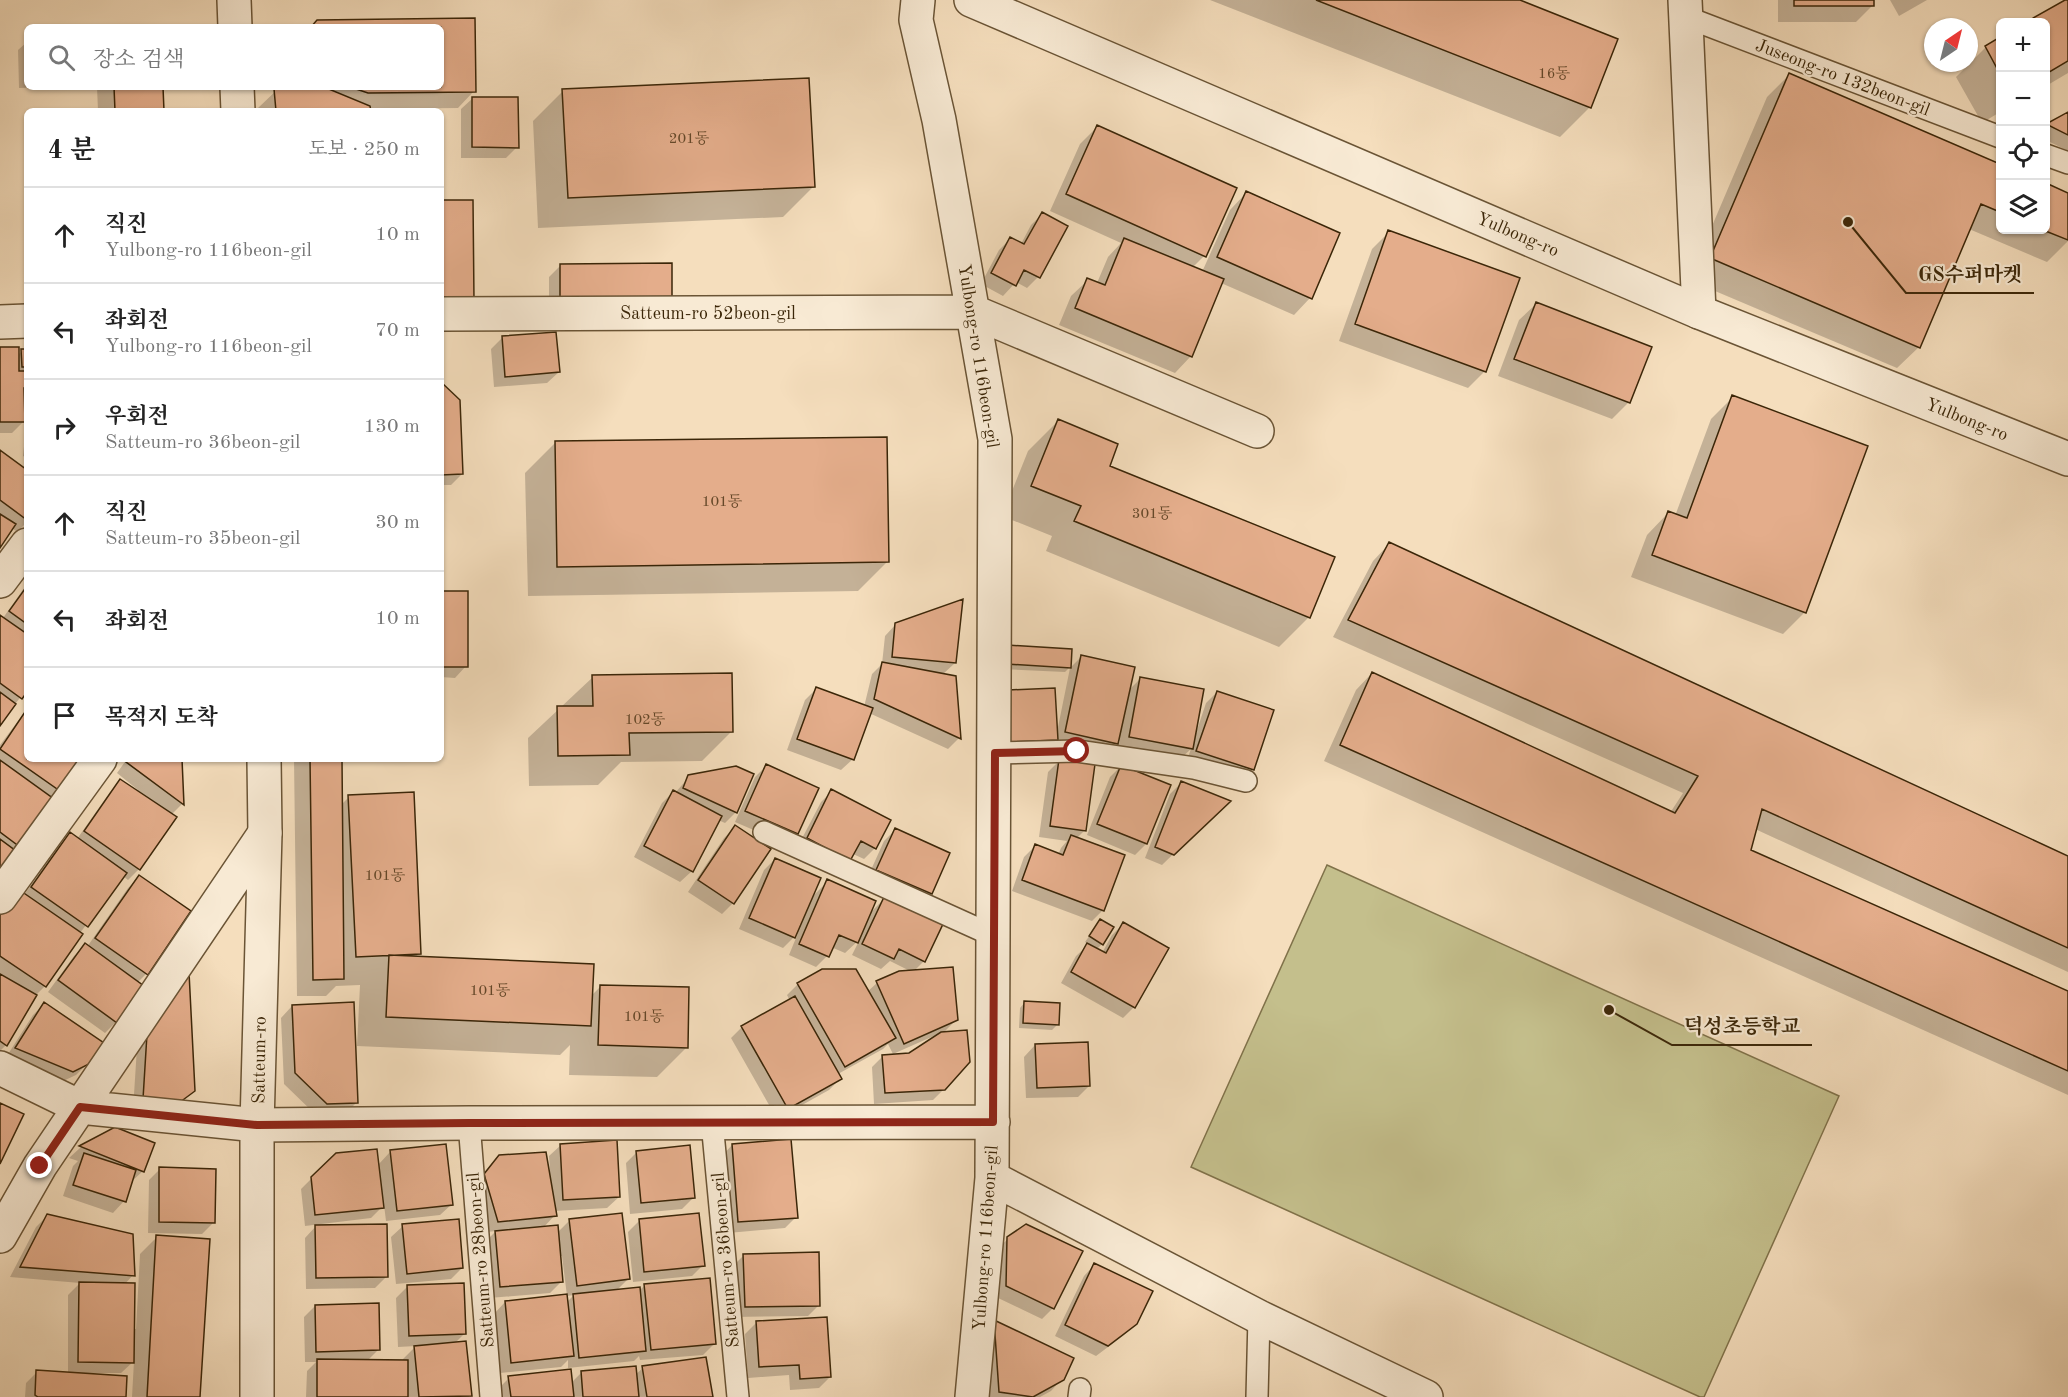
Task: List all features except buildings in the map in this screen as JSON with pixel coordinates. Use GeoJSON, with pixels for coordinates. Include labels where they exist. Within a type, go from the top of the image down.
{"type":"FeatureCollection","features":[{"type":"Feature","properties":{"kind":"street"},"geometry":{"type":"LineString","coordinates":[[234,0],[235,24]]}},
{"type":"Feature","properties":{"kind":"street","name":"Yulbong-ro 116beon-gil"},"geometry":{"type":"LineString","coordinates":[[918,0],[916,20],[939,120],[995,439],[992,1178],[972,1397]]}},
{"type":"Feature","properties":{"kind":"street","name":"Yulbong-ro"},"geometry":{"type":"LineString","coordinates":[[971,0],[1699,312],[2068,459]]}},
{"type":"Feature","properties":{"kind":"street","name":"Juseong-ro 132beon-gil"},"geometry":{"type":"LineString","coordinates":[[1685,8],[1699,312]]}},
{"type":"Feature","properties":{"kind":"street"},"geometry":{"type":"LineString","coordinates":[[237,90],[238,108]]}},
{"type":"Feature","properties":{"kind":"street"},"geometry":{"type":"LineString","coordinates":[[974,312],[1257,431]]}},
{"type":"Feature","properties":{"kind":"street","name":"Satteum-ro 52beon-gil"},"geometry":{"type":"LineString","coordinates":[[444,314],[974,312]]}},
{"type":"Feature","properties":{"kind":"street"},"geometry":{"type":"LineString","coordinates":[[0,322],[24,321]]}},
{"type":"Feature","properties":{"kind":"street"},"geometry":{"type":"LineString","coordinates":[[0,581],[24,549]]}},
{"type":"Feature","properties":{"kind":"street"},"geometry":{"type":"LineString","coordinates":[[0,897],[98,762]]}},
{"type":"Feature","properties":{"kind":"street","name":"Satteum-ro"},"geometry":{"type":"LineString","coordinates":[[257,1397],[257,1125],[265,832],[264,762]]}},
{"type":"Feature","properties":{"kind":"street"},"geometry":{"type":"LineString","coordinates":[[0,1236],[40,1166],[265,832]]}},
{"type":"Feature","properties":{"kind":"street"},"geometry":{"type":"LineString","coordinates":[[0,1068],[80,1107],[257,1125],[993,1122]]}},
{"type":"Feature","properties":{"kind":"street"},"geometry":{"type":"LineString","coordinates":[[992,1178],[1259,1317],[1426,1397]]}},
{"type":"Feature","properties":{"kind":"lane","name":"Juseong-ro 132beon-gil"},"geometry":{"type":"LineString","coordinates":[[1685,8],[1996,135]]}},
{"type":"Feature","properties":{"kind":"lane"},"geometry":{"type":"LineString","coordinates":[[2050,156],[2068,163]]}},
{"type":"Feature","properties":{"kind":"lane"},"geometry":{"type":"LineString","coordinates":[[995,753],[1077,751],[1194,768],[1246,781]]}},
{"type":"Feature","properties":{"kind":"lane"},"geometry":{"type":"LineString","coordinates":[[764,832],[994,936]]}},
{"type":"Feature","properties":{"kind":"lane","name":"Satteum-ro 36beon-gil"},"geometry":{"type":"LineString","coordinates":[[712,1122],[738,1397]]}},
{"type":"Feature","properties":{"kind":"lane","name":"Satteum-ro 28beon-gil"},"geometry":{"type":"LineString","coordinates":[[469,1123],[491,1397]]}},
{"type":"Feature","properties":{"kind":"lane"},"geometry":{"type":"LineString","coordinates":[[1257,1397],[1259,1317]]}},
{"type":"Feature","properties":{"kind":"shaded area"},"geometry":{"type":"Polygon","coordinates":[[[1327,865],[1839,1096],[1704,1397],[1191,1167],[1327,865]]]}},
{"type":"Feature","properties":{"kind":"place","name":"GS수퍼마켓"},"geometry":{"type":"Point","coordinates":[1848,222]}},
{"type":"Feature","properties":{"kind":"place","name":"덕성초등학교"},"geometry":{"type":"Point","coordinates":[1609,1010]}},
{"type":"Feature","properties":{"kind":"route"},"geometry":{"type":"LineString","coordinates":[[40,1166],[80,1107],[257,1125],[993,1122],[995,753],[1077,751]]}}]}
